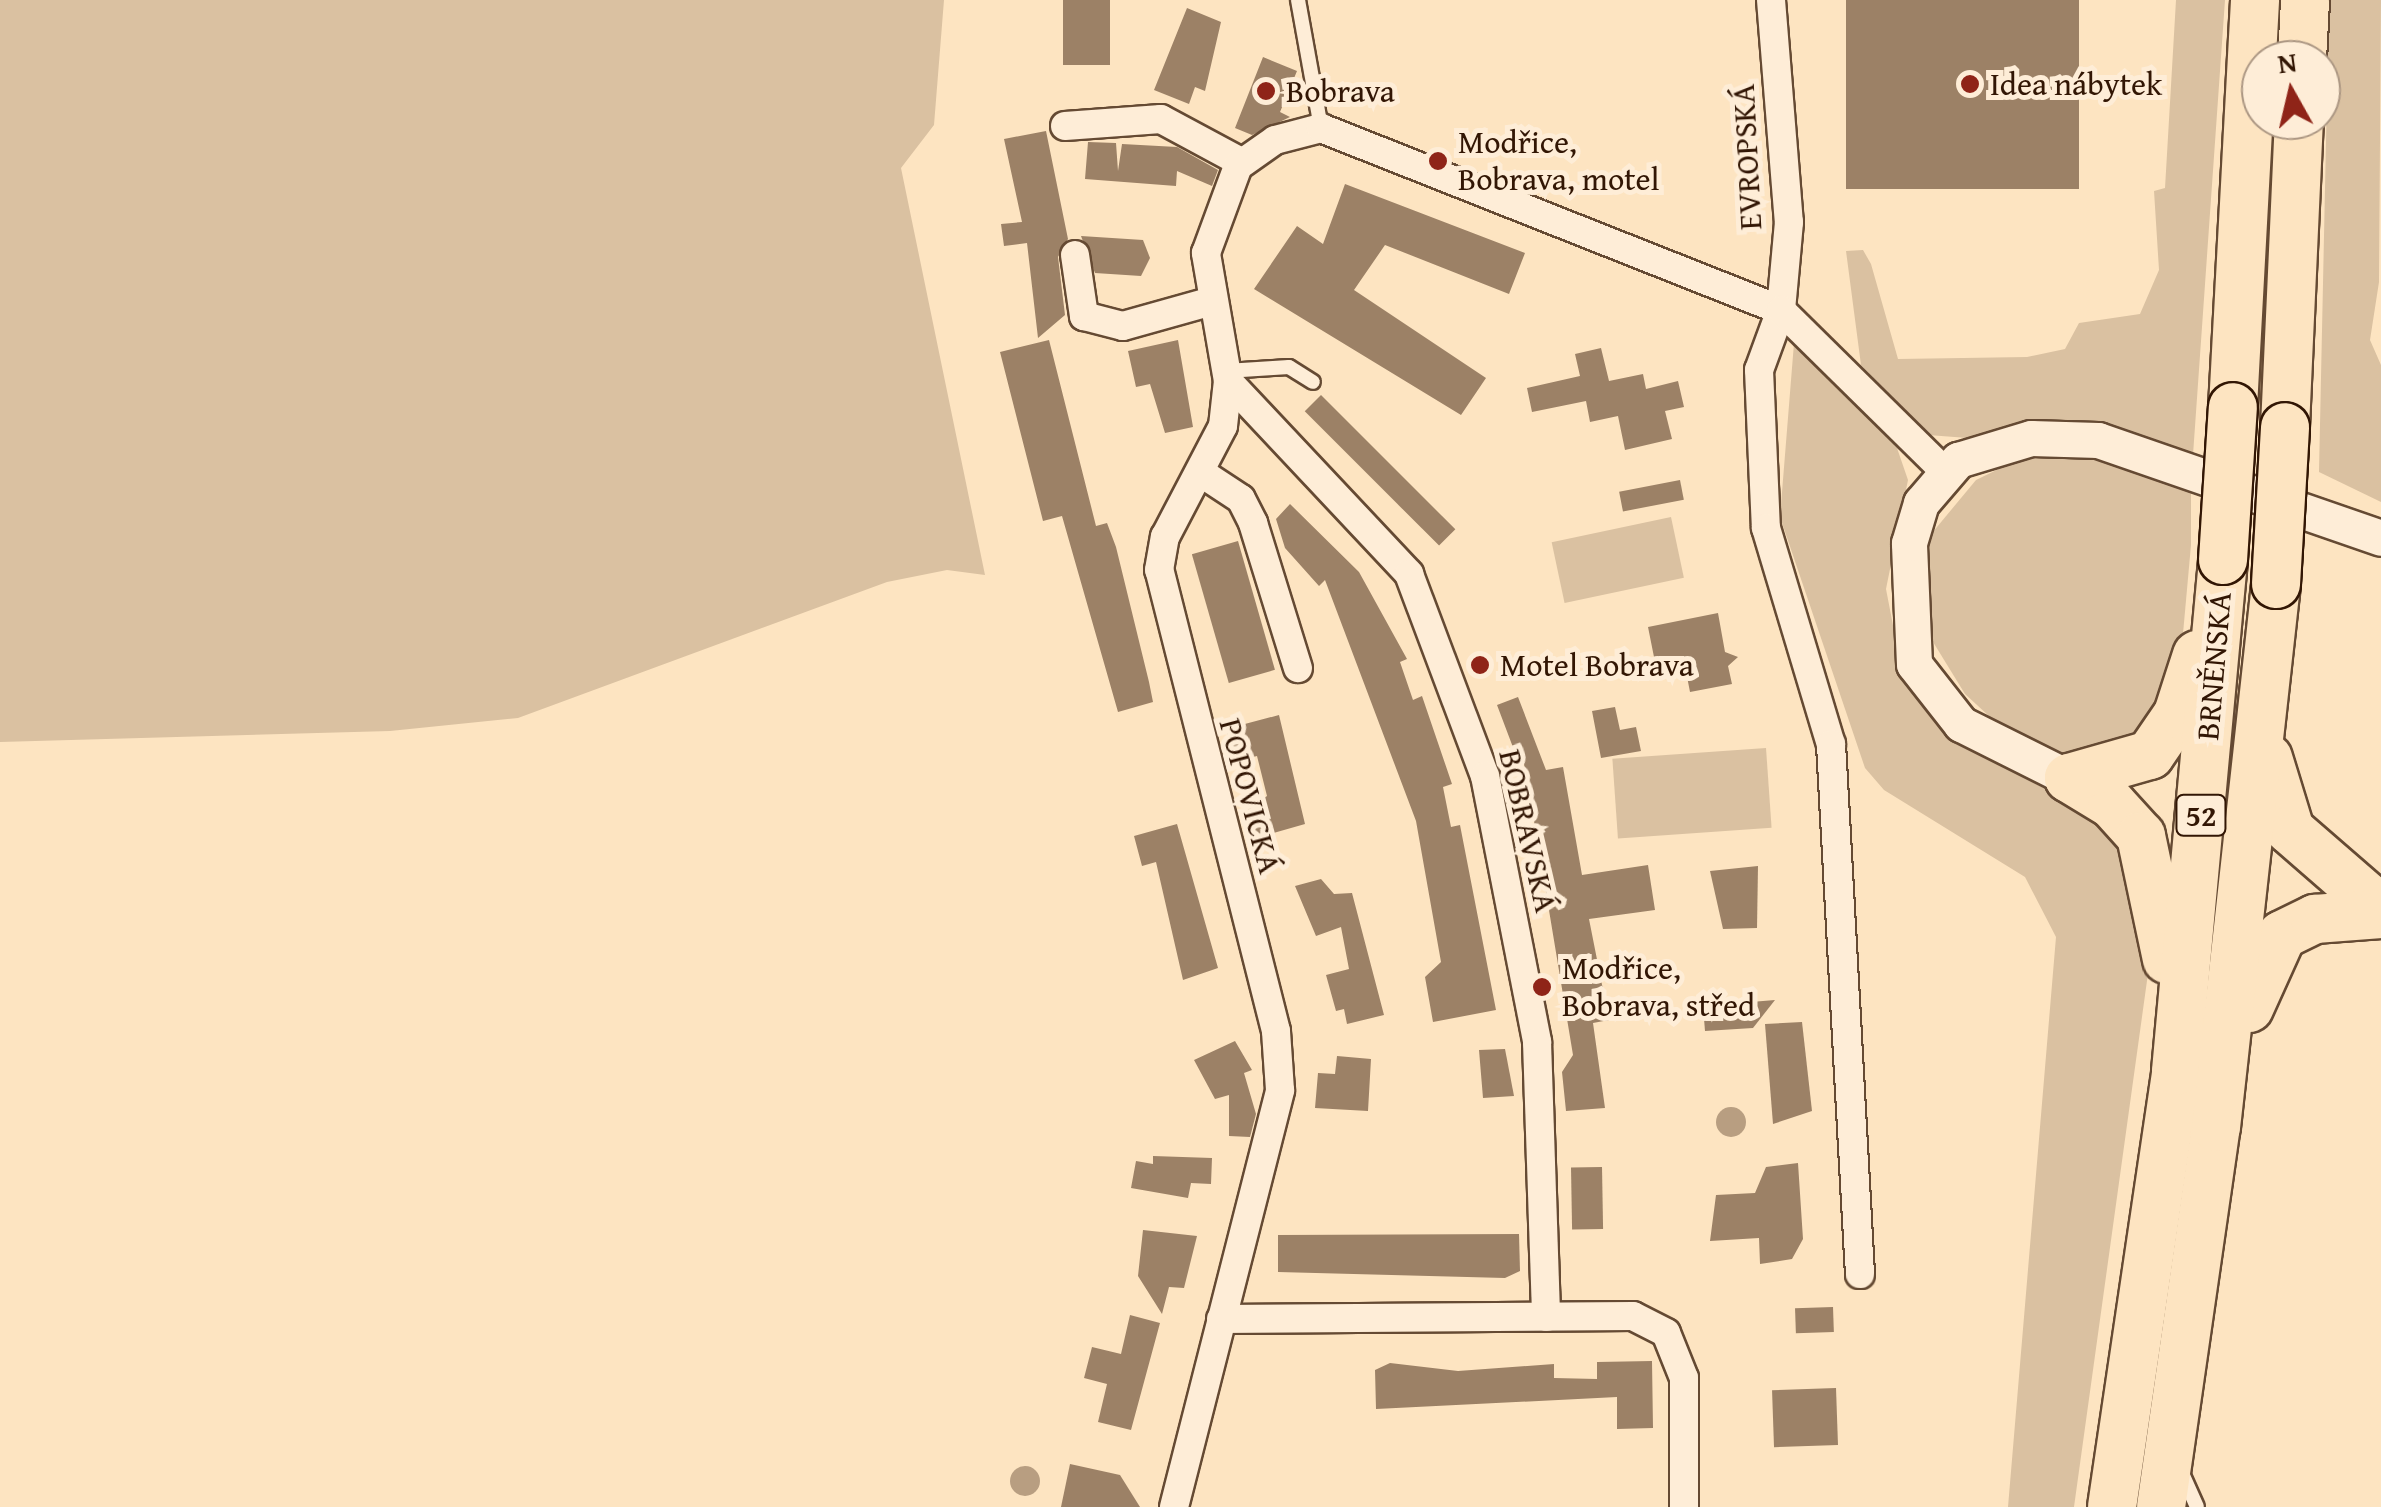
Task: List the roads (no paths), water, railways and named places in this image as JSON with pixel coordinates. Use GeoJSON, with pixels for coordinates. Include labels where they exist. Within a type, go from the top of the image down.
{"type":"FeatureCollection","features":[{"type":"Feature","properties":{"kind":"highway","name":"BRNĚNSKÁ"},"geometry":{"type":"LineString","coordinates":[[2112,1507],[2176,1071],[2224,560],[2254,0]]}},
{"type":"Feature","properties":{"kind":"highway"},"geometry":{"type":"LineString","coordinates":[[2303,40],[2305,0]]}},
{"type":"Feature","properties":{"kind":"highway","name":"BRNĚNSKÁ"},"geometry":{"type":"LineString","coordinates":[[2161,1507],[2216,1127],[2276,584],[2298,140]]}},
{"type":"Feature","properties":{"kind":"highway"},"geometry":{"type":"LineString","coordinates":[[2068,778],[2135,765],[2160,745],[2187,692],[2224,560]]}},
{"type":"Feature","properties":{"kind":"highway"},"geometry":{"type":"LineString","coordinates":[[2261,726],[2290,830],[2381,912]]}},
{"type":"Feature","properties":{"kind":"highway"},"geometry":{"type":"LineString","coordinates":[[2068,778],[2122,812],[2151,858],[2176,1071]]}},
{"type":"Feature","properties":{"kind":"highway"},"geometry":{"type":"LineString","coordinates":[[2216,1127],[2273,944],[2315,919],[2381,912]]}},
{"type":"Feature","properties":{"kind":"street","name":"EVROPSKÁ"},"geometry":{"type":"LineString","coordinates":[[1771,0],[1789,222],[1781,310]]}},
{"type":"Feature","properties":{"kind":"street"},"geometry":{"type":"LineString","coordinates":[[1065,126],[1160,119],[1240,162],[1321,128],[1781,310],[1944,471]]}},
{"type":"Feature","properties":{"kind":"street","name":"POPOVICKÁ"},"geometry":{"type":"LineString","coordinates":[[1174,1507],[1280,1090],[1276,1031],[1160,586],[1166,537],[1204,474],[1227,376],[1210,302],[1208,230],[1240,162]]}},
{"type":"Feature","properties":{"kind":"street"},"geometry":{"type":"LineString","coordinates":[[1075,255],[1084,316],[1123,326],[1210,302]]}},
{"type":"Feature","properties":{"kind":"street"},"geometry":{"type":"LineString","coordinates":[[1781,310],[1759,370],[1766,528],[1831,744],[1860,1274]]}},
{"type":"Feature","properties":{"kind":"street","name":"BOBRAVSKÁ"},"geometry":{"type":"LineString","coordinates":[[1227,376],[1409,574],[1485,776],[1537,1042],[1546,1316]]}},
{"type":"Feature","properties":{"kind":"street"},"geometry":{"type":"LineString","coordinates":[[2068,778],[1961,724],[1914,664],[1907,556],[1921,503],[1944,471],[2009,442],[2098,440],[2381,538]]}},
{"type":"Feature","properties":{"kind":"street"},"geometry":{"type":"LineString","coordinates":[[1204,474],[1241,499],[1254,523],[1298,668]]}},
{"type":"Feature","properties":{"kind":"street"},"geometry":{"type":"LineString","coordinates":[[1221,1319],[1633,1316],[1666,1334],[1684,1378],[1684,1507]]}},
{"type":"Feature","properties":{"kind":"lane"},"geometry":{"type":"LineString","coordinates":[[1298,0],[1321,128]]}},
{"type":"Feature","properties":{"kind":"lane"},"geometry":{"type":"LineString","coordinates":[[1227,376],[1289,367],[1313,382]]}},
{"type":"Feature","properties":{"kind":"lane"},"geometry":{"type":"LineString","coordinates":[[2170,1446],[2197,1507]]}},
{"type":"Feature","properties":{"kind":"place","name":"Idea nábytek"},"geometry":{"type":"Point","coordinates":[1970,84]}},
{"type":"Feature","properties":{"kind":"place","name":"Bobrava"},"geometry":{"type":"Point","coordinates":[1266,91]}},
{"type":"Feature","properties":{"kind":"place","name":"Modřice, Bobrava, motel"},"geometry":{"type":"Point","coordinates":[1438,161]}},
{"type":"Feature","properties":{"kind":"place","name":"Motel Bobrava"},"geometry":{"type":"Point","coordinates":[1480,665]}},
{"type":"Feature","properties":{"kind":"place","name":"Modřice, Bobrava, střed"},"geometry":{"type":"Point","coordinates":[1542,987]}}]}
